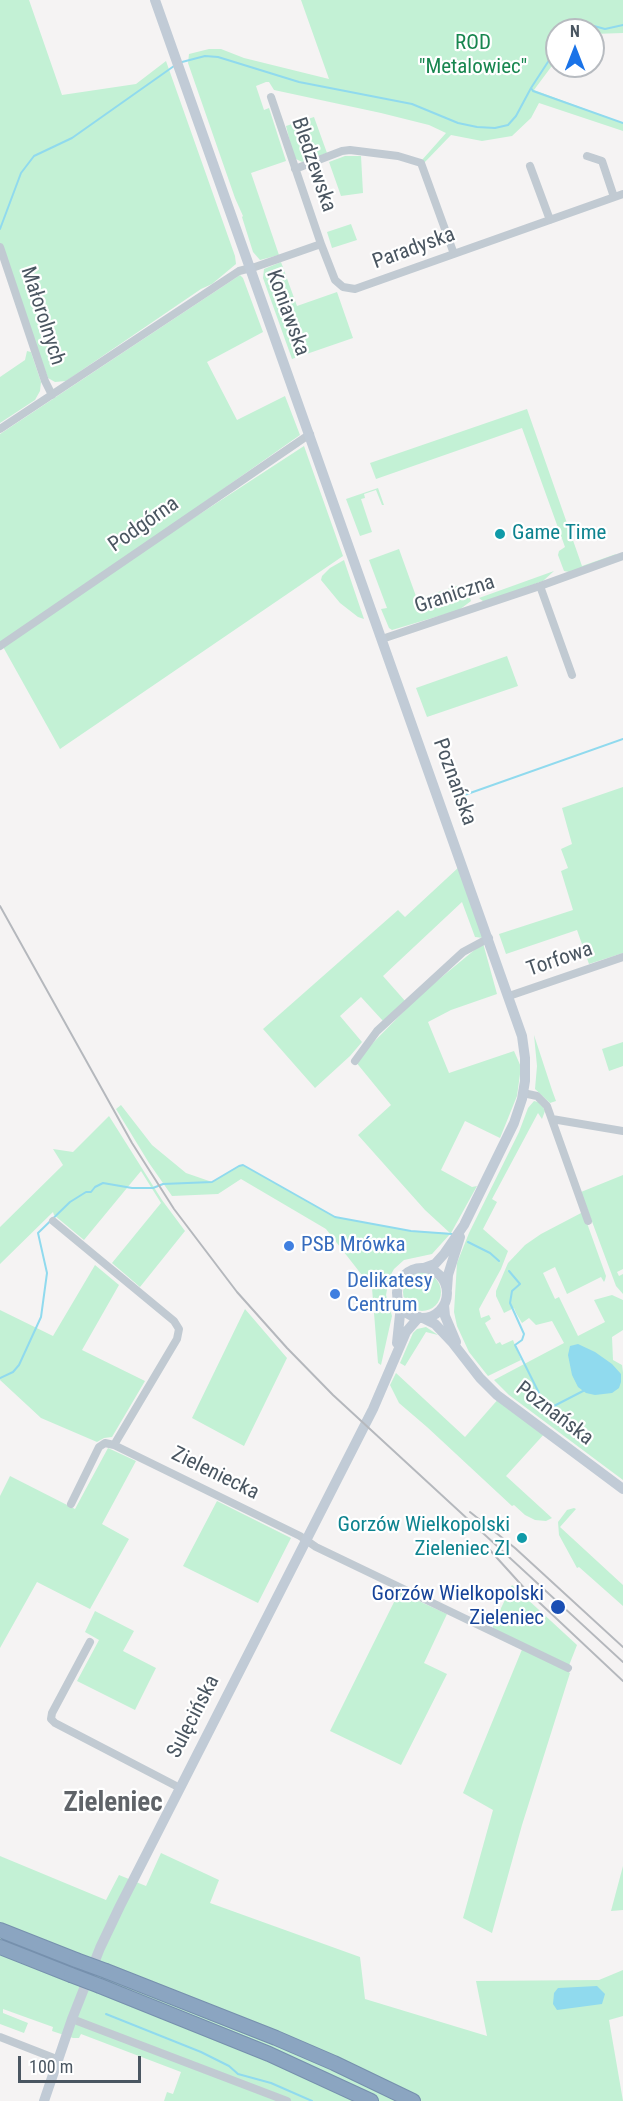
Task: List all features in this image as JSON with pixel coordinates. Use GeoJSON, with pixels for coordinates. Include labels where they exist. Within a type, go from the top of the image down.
{"type":"FeatureCollection","features":[{"type":"Feature","properties":{"kind":"highway"},"geometry":{"type":"LineString","coordinates":[[0,1930],[305,2050],[413,2101]]}},
{"type":"Feature","properties":{"kind":"highway"},"geometry":{"type":"LineString","coordinates":[[0,1947],[269,2054],[370,2101]]}},
{"type":"Feature","properties":{"kind":"main road","name":"Koniawska"},"geometry":{"type":"LineString","coordinates":[[155,0],[382,639]]}},
{"type":"Feature","properties":{"kind":"main road","name":"Poznańska"},"geometry":{"type":"LineString","coordinates":[[382,639],[489,938],[519,1027],[524,1049],[526,1071],[523,1093],[510,1132],[464,1225],[452,1260],[447,1292]]}},
{"type":"Feature","properties":{"kind":"main road","name":"Poznańska"},"geometry":{"type":"LineString","coordinates":[[424,1268],[435,1264],[464,1225]]}},
{"type":"Feature","properties":{"kind":"main road"},"geometry":{"type":"LineString","coordinates":[[424,1268],[441,1276],[447,1292],[444,1305],[435,1315],[421,1318],[412,1315],[400,1305],[397,1292],[402,1278],[411,1270],[424,1268]]}},
{"type":"Feature","properties":{"kind":"main road","name":"Sulęcińska"},"geometry":{"type":"LineString","coordinates":[[394,1358],[400,1324],[400,1305]]}},
{"type":"Feature","properties":{"kind":"main road","name":"Poznańska"},"geometry":{"type":"LineString","coordinates":[[444,1305],[449,1326],[468,1363]]}},
{"type":"Feature","properties":{"kind":"main road","name":"Poznańska"},"geometry":{"type":"LineString","coordinates":[[421,1318],[435,1324],[497,1395],[623,1489]]}},
{"type":"Feature","properties":{"kind":"main road","name":"Sulęcińska"},"geometry":{"type":"LineString","coordinates":[[44,2101],[72,2019],[100,1948],[379,1396],[406,1332],[421,1318]]}},
{"type":"Feature","properties":{"kind":"street","name":"Bledzewska"},"geometry":{"type":"LineString","coordinates":[[271,97],[321,244]]}},
{"type":"Feature","properties":{"kind":"street"},"geometry":{"type":"LineString","coordinates":[[295,169],[350,150],[398,156],[422,163],[454,254]]}},
{"type":"Feature","properties":{"kind":"street"},"geometry":{"type":"LineString","coordinates":[[587,156],[602,161],[614,197]]}},
{"type":"Feature","properties":{"kind":"street"},"geometry":{"type":"LineString","coordinates":[[530,166],[550,220]]}},
{"type":"Feature","properties":{"kind":"street","name":"Paradyska"},"geometry":{"type":"LineString","coordinates":[[321,244],[335,280],[340,285],[352,289],[623,194]]}},
{"type":"Feature","properties":{"kind":"street"},"geometry":{"type":"LineString","coordinates":[[0,429],[234,273],[321,244]]}},
{"type":"Feature","properties":{"kind":"street","name":"Małorolnych"},"geometry":{"type":"LineString","coordinates":[[0,247],[45,381],[52,395]]}},
{"type":"Feature","properties":{"kind":"street","name":"Podgórna"},"geometry":{"type":"LineString","coordinates":[[0,646],[310,434]]}},
{"type":"Feature","properties":{"kind":"street","name":"Graniczna"},"geometry":{"type":"LineString","coordinates":[[382,639],[623,556]]}},
{"type":"Feature","properties":{"kind":"street"},"geometry":{"type":"LineString","coordinates":[[540,586],[572,675]]}},
{"type":"Feature","properties":{"kind":"street"},"geometry":{"type":"LineString","coordinates":[[354,1061],[377,1031],[463,952],[489,938]]}},
{"type":"Feature","properties":{"kind":"street","name":"Torfowa"},"geometry":{"type":"LineString","coordinates":[[509,996],[623,957]]}},
{"type":"Feature","properties":{"kind":"street"},"geometry":{"type":"LineString","coordinates":[[523,1093],[541,1098],[547,1106],[588,1221]]}},
{"type":"Feature","properties":{"kind":"street"},"geometry":{"type":"LineString","coordinates":[[552,1119],[623,1131]]}},
{"type":"Feature","properties":{"kind":"street"},"geometry":{"type":"LineString","coordinates":[[53,1221],[174,1321],[179,1329],[177,1339],[114,1445],[105,1443],[99,1447],[71,1504]]}},
{"type":"Feature","properties":{"kind":"street","name":"Zieleniecka"},"geometry":{"type":"LineString","coordinates":[[114,1445],[316,1547],[568,1668]]}},
{"type":"Feature","properties":{"kind":"street"},"geometry":{"type":"LineString","coordinates":[[90,1642],[52,1713],[51,1719],[64,1729],[180,1788]]}},
{"type":"Feature","properties":{"kind":"street"},"geometry":{"type":"LineString","coordinates":[[72,2019],[287,2101]]}},
{"type":"Feature","properties":{"kind":"street"},"geometry":{"type":"LineString","coordinates":[[0,2037],[59,2060]]}},
{"type":"Feature","properties":{"kind":"green space"},"geometry":{"type":"Polygon","coordinates":[[[0,0],[29,0],[62,95],[136,84],[166,61],[235,256],[236,264],[212,284],[201,289],[66,381],[55,382],[48,378],[0,247],[0,0]]]}},
{"type":"Feature","properties":{"kind":"green space","name":"ROD \"Metalowiec\""},"geometry":{"type":"Polygon","coordinates":[[[301,0],[623,0],[623,33],[605,34],[605,18],[545,18],[545,75],[534,90],[623,123],[623,131],[539,103],[531,118],[512,136],[482,141],[451,135],[424,163],[422,160],[446,133],[429,125],[381,113],[274,90],[269,82],[256,86],[264,110],[269,108],[286,161],[251,173],[279,255],[260,260],[253,252],[243,216],[188,63],[189,54],[209,49],[221,49],[244,58],[329,79],[301,0]]]}},
{"type":"Feature","properties":{"kind":"green space"},"geometry":{"type":"Polygon","coordinates":[[[314,117],[327,153],[302,162],[294,158],[286,126],[314,117]]]}},
{"type":"Feature","properties":{"kind":"green space"},"geometry":{"type":"Polygon","coordinates":[[[345,156],[361,156],[363,193],[341,196],[329,162],[345,156]]]}},
{"type":"Feature","properties":{"kind":"green space"},"geometry":{"type":"Polygon","coordinates":[[[351,224],[357,240],[332,248],[327,232],[351,224]]]}},
{"type":"Feature","properties":{"kind":"green space"},"geometry":{"type":"Polygon","coordinates":[[[281,262],[297,306],[337,292],[353,338],[292,359],[263,278],[264,269],[281,262]]]}},
{"type":"Feature","properties":{"kind":"green space"},"geometry":{"type":"Polygon","coordinates":[[[240,275],[263,332],[207,362],[237,420],[285,396],[300,435],[25,628],[304,446],[343,556],[60,749],[2,645],[0,646],[0,434],[240,275]]]}},
{"type":"Feature","properties":{"kind":"green space"},"geometry":{"type":"Polygon","coordinates":[[[27,351],[31,352],[41,382],[40,391],[35,400],[0,423],[0,377],[25,360],[27,351]]]}},
{"type":"Feature","properties":{"kind":"green space"},"geometry":{"type":"Polygon","coordinates":[[[527,409],[582,566],[616,554],[615,556],[569,572],[564,571],[558,555],[559,551],[565,547],[522,428],[376,479],[370,463],[527,409]]]}},
{"type":"Feature","properties":{"kind":"green space"},"geometry":{"type":"Polygon","coordinates":[[[378,488],[384,505],[376,490],[364,494],[365,498],[361,499],[372,532],[360,536],[346,499],[378,488]]]}},
{"type":"Feature","properties":{"kind":"green space"},"geometry":{"type":"Polygon","coordinates":[[[399,549],[417,599],[460,585],[466,586],[471,601],[459,610],[392,630],[389,628],[381,609],[387,608],[369,560],[399,549]]]}},
{"type":"Feature","properties":{"kind":"green space"},"geometry":{"type":"Polygon","coordinates":[[[344,560],[364,619],[340,603],[321,580],[330,568],[344,560]]]}},
{"type":"Feature","properties":{"kind":"green space"},"geometry":{"type":"Polygon","coordinates":[[[554,571],[543,581],[484,602],[479,598],[554,571]]]}},
{"type":"Feature","properties":{"kind":"green space"},"geometry":{"type":"Polygon","coordinates":[[[507,656],[518,686],[427,717],[416,688],[507,656]]]}},
{"type":"Feature","properties":{"kind":"green space"},"geometry":{"type":"Polygon","coordinates":[[[623,787],[623,953],[589,964],[577,930],[506,954],[499,934],[573,910],[561,871],[568,868],[561,849],[572,844],[562,808],[623,787]]]}},
{"type":"Feature","properties":{"kind":"green space"},"geometry":{"type":"Polygon","coordinates":[[[459,867],[483,938],[475,937],[462,902],[383,976],[406,1002],[383,1021],[361,997],[340,1016],[362,1042],[315,1088],[263,1029],[398,910],[405,917],[459,867]]]}},
{"type":"Feature","properties":{"kind":"green space"},"geometry":{"type":"Polygon","coordinates":[[[483,943],[497,994],[451,1010],[428,1022],[449,1073],[514,1051],[521,1067],[517,1096],[500,1138],[465,1121],[441,1170],[472,1187],[477,1186],[451,1233],[432,1254],[404,1260],[394,1269],[389,1278],[386,1295],[392,1316],[381,1365],[378,1363],[372,1288],[326,1229],[241,1179],[218,1194],[172,1196],[116,1109],[121,1105],[152,1145],[186,1173],[212,1182],[243,1165],[335,1217],[411,1231],[450,1233],[425,1210],[358,1135],[391,1105],[355,1061],[421,994],[483,943]]]}},
{"type":"Feature","properties":{"kind":"green space"},"geometry":{"type":"Polygon","coordinates":[[[534,1035],[556,1101],[550,1103],[535,1089],[537,1066],[534,1035]]]}},
{"type":"Feature","properties":{"kind":"green space"},"geometry":{"type":"Polygon","coordinates":[[[623,1042],[623,1066],[609,1071],[602,1049],[623,1042]]]}},
{"type":"Feature","properties":{"kind":"green space"},"geometry":{"type":"Polygon","coordinates":[[[534,1101],[538,1102],[545,1111],[542,1119],[538,1113],[492,1199],[497,1202],[483,1229],[508,1251],[479,1309],[481,1318],[489,1315],[491,1319],[485,1323],[496,1344],[500,1342],[502,1345],[513,1340],[521,1360],[488,1376],[469,1352],[457,1326],[454,1312],[457,1263],[469,1233],[519,1132],[528,1108],[534,1101]]]}},
{"type":"Feature","properties":{"kind":"green space"},"geometry":{"type":"Polygon","coordinates":[[[109,1116],[162,1200],[185,1231],[140,1287],[112,1263],[161,1203],[141,1171],[84,1240],[53,1212],[0,1264],[0,1227],[63,1165],[53,1149],[73,1152],[109,1116]]]}},
{"type":"Feature","properties":{"kind":"green space"},"geometry":{"type":"Polygon","coordinates":[[[623,1175],[623,1269],[617,1272],[619,1276],[623,1274],[623,1294],[616,1286],[581,1192],[623,1175]]]}},
{"type":"Feature","properties":{"kind":"green space"},"geometry":{"type":"Polygon","coordinates":[[[583,1212],[606,1276],[604,1282],[601,1277],[567,1294],[555,1267],[543,1273],[555,1299],[559,1297],[578,1336],[605,1322],[594,1300],[612,1295],[623,1300],[623,1330],[612,1337],[613,1360],[622,1365],[623,1372],[623,1480],[509,1395],[494,1380],[564,1343],[552,1321],[536,1325],[529,1318],[522,1323],[514,1308],[504,1313],[496,1291],[508,1263],[525,1245],[583,1212]]]}},
{"type":"Feature","properties":{"kind":"green space"},"geometry":{"type":"Polygon","coordinates":[[[95,1265],[119,1285],[82,1350],[145,1381],[112,1437],[97,1442],[41,1418],[0,1380],[0,1310],[53,1336],[95,1265]]]}},
{"type":"Feature","properties":{"kind":"green space"},"geometry":{"type":"Polygon","coordinates":[[[422,1273],[435,1279],[441,1292],[435,1305],[422,1311],[409,1305],[403,1292],[409,1279],[422,1273]]]}},
{"type":"Feature","properties":{"kind":"green space"},"geometry":{"type":"Polygon","coordinates":[[[245,1309],[287,1358],[244,1446],[192,1418],[245,1309]]]}},
{"type":"Feature","properties":{"kind":"green space"},"geometry":{"type":"Polygon","coordinates":[[[426,1327],[438,1335],[426,1332],[405,1366],[400,1363],[413,1333],[417,1329],[426,1327]]]}},
{"type":"Feature","properties":{"kind":"green space"},"geometry":{"type":"Polygon","coordinates":[[[396,1373],[465,1437],[500,1397],[546,1432],[506,1476],[552,1518],[546,1521],[535,1520],[514,1505],[512,1506],[399,1403],[390,1385],[396,1373]]]}},
{"type":"Feature","properties":{"kind":"green space"},"geometry":{"type":"Polygon","coordinates":[[[108,1448],[136,1461],[102,1524],[129,1539],[90,1609],[37,1582],[0,1648],[0,1496],[10,1476],[75,1509],[108,1448]]]}},
{"type":"Feature","properties":{"kind":"green space"},"geometry":{"type":"Polygon","coordinates":[[[217,1501],[291,1538],[258,1603],[183,1566],[217,1501]]]}},
{"type":"Feature","properties":{"kind":"green space"},"geometry":{"type":"Polygon","coordinates":[[[576,1509],[560,1527],[623,1585],[623,1606],[579,1567],[577,1568],[559,1535],[558,1522],[567,1510],[576,1509]]]}},
{"type":"Feature","properties":{"kind":"green space"},"geometry":{"type":"Polygon","coordinates":[[[512,1585],[577,1645],[568,1668],[493,1631],[493,1625],[512,1585]]]}},
{"type":"Feature","properties":{"kind":"green space"},"geometry":{"type":"Polygon","coordinates":[[[399,1592],[447,1614],[424,1663],[447,1674],[401,1765],[330,1731],[399,1592]]]}},
{"type":"Feature","properties":{"kind":"green space"},"geometry":{"type":"Polygon","coordinates":[[[95,1611],[134,1631],[123,1651],[156,1668],[135,1710],[77,1681],[99,1640],[85,1632],[95,1611]]]}},
{"type":"Feature","properties":{"kind":"green space"},"geometry":{"type":"Polygon","coordinates":[[[523,1647],[570,1673],[522,1825],[492,1933],[463,1918],[493,1810],[463,1793],[523,1647]]]}},
{"type":"Feature","properties":{"kind":"green space"},"geometry":{"type":"Polygon","coordinates":[[[161,1853],[219,1880],[210,1903],[360,1957],[365,1999],[487,2036],[476,1981],[599,1980],[623,1970],[623,2016],[609,2020],[623,2101],[164,2101],[167,2092],[173,2094],[181,2072],[81,2034],[79,2038],[73,2038],[52,2031],[53,2027],[3,2009],[3,2013],[28,2023],[24,2033],[0,2024],[0,1856],[106,1900],[119,1875],[146,1886],[161,1853]]]}},
{"type":"Feature","properties":{"kind":"green space"},"geometry":{"type":"Polygon","coordinates":[[[623,1866],[623,1910],[611,1911],[623,1866]]]}},
{"type":"Feature","properties":{"kind":"water"},"geometry":{"type":"Polygon","coordinates":[[[578,1344],[612,1364],[621,1374],[619,1388],[612,1393],[595,1395],[586,1393],[578,1387],[572,1375],[568,1355],[570,1346],[578,1344]]]}},
{"type":"Feature","properties":{"kind":"water"},"geometry":{"type":"Polygon","coordinates":[[[597,1986],[605,1994],[602,2004],[557,2010],[553,2004],[554,1993],[558,1988],[597,1986]]]}},
{"type":"Feature","properties":{"kind":"waterway"},"geometry":{"type":"LineString","coordinates":[[605,29],[623,25]]}},
{"type":"Feature","properties":{"kind":"waterway"},"geometry":{"type":"LineString","coordinates":[[182,62],[205,56],[218,57],[299,82],[412,104],[458,123],[495,128],[508,125],[516,116],[545,66]]}},
{"type":"Feature","properties":{"kind":"waterway"},"geometry":{"type":"LineString","coordinates":[[0,229],[21,173],[34,156],[72,138],[174,66]]}},
{"type":"Feature","properties":{"kind":"waterway"},"geometry":{"type":"LineString","coordinates":[[531,88],[533,91],[623,123]]}},
{"type":"Feature","properties":{"kind":"waterway"},"geometry":{"type":"LineString","coordinates":[[456,798],[623,739]]}},
{"type":"Feature","properties":{"kind":"waterway"},"geometry":{"type":"LineString","coordinates":[[0,1378],[13,1372],[19,1365],[41,1317],[47,1273],[38,1233],[70,1202],[86,1192],[91,1192],[103,1183],[132,1188],[153,1188],[163,1184],[212,1182],[243,1165],[335,1217],[411,1231],[452,1234]]}},
{"type":"Feature","properties":{"kind":"waterway"},"geometry":{"type":"LineString","coordinates":[[468,1242],[490,1253],[499,1261]]}},
{"type":"Feature","properties":{"kind":"waterway"},"geometry":{"type":"LineString","coordinates":[[509,1271],[520,1284],[512,1291],[510,1303],[524,1334],[522,1340],[515,1345],[544,1403],[552,1407],[585,1390]]}},
{"type":"Feature","properties":{"kind":"waterway"},"geometry":{"type":"LineString","coordinates":[[106,2014],[201,2052],[229,2066],[238,2074],[271,2083],[312,2101]]}},
{"type":"Feature","properties":{"kind":"railway"},"geometry":{"type":"LineString","coordinates":[[0,906],[132,1143],[174,1209],[237,1292],[333,1395],[623,1662]]}},
{"type":"Feature","properties":{"kind":"railway"},"geometry":{"type":"LineString","coordinates":[[470,1512],[515,1548],[623,1647]]}},
{"type":"Feature","properties":{"kind":"railway"},"geometry":{"type":"LineString","coordinates":[[488,1548],[526,1590],[623,1681]]}},
{"type":"Feature","properties":{"kind":"place","name":"Game Time"},"geometry":{"type":"Point","coordinates":[500,534]}},
{"type":"Feature","properties":{"kind":"place","name":"PSB Mrówka"},"geometry":{"type":"Point","coordinates":[289,1246]}},
{"type":"Feature","properties":{"kind":"place","name":"Delikatesy Centrum"},"geometry":{"type":"Point","coordinates":[335,1294]}},
{"type":"Feature","properties":{"kind":"place","name":"Gorzów Wielkopolski Zieleniec Zl"},"geometry":{"type":"Point","coordinates":[522,1538]}},
{"type":"Feature","properties":{"kind":"place","name":"Gorzów Wielkopolski Zieleniec"},"geometry":{"type":"Point","coordinates":[558,1607]}},
{"type":"Feature","properties":{"kind":"district","name":"Zieleniec"},"geometry":{"type":"Point","coordinates":[113,1804]}}]}
